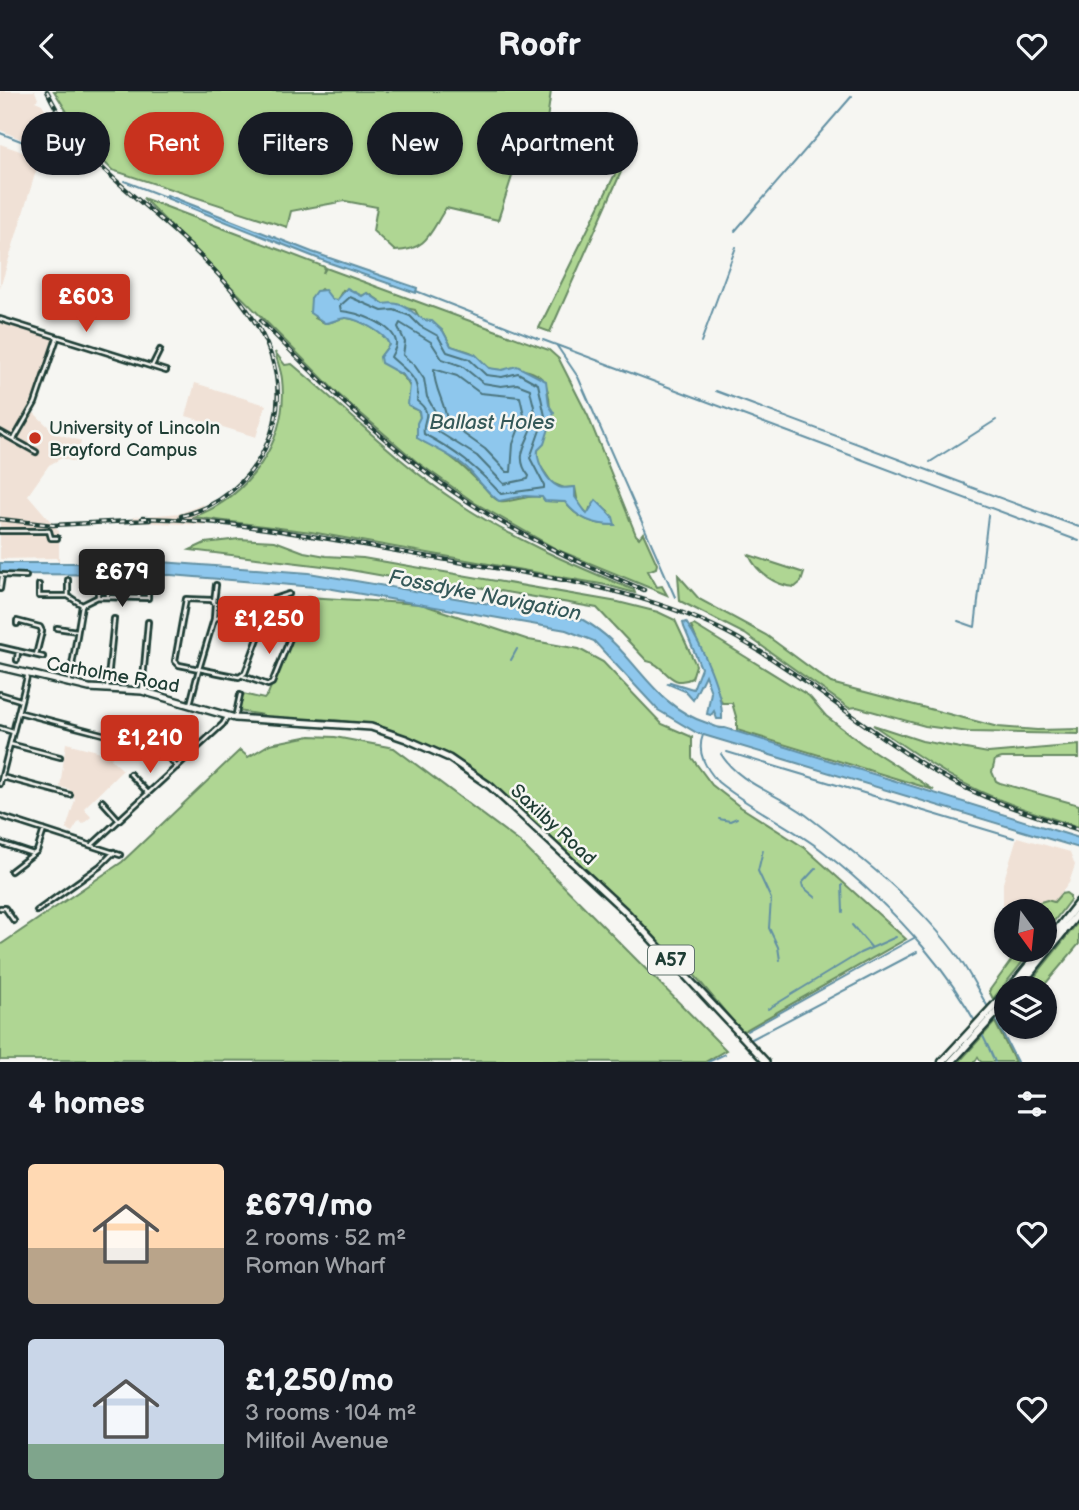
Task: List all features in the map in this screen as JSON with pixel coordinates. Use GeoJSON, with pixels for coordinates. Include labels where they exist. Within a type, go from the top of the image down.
{"type":"FeatureCollection","features":[{"type":"Feature","properties":{"kind":"highway"},"geometry":{"type":"LineString","coordinates":[[1057,930],[1079,902]]}},
{"type":"Feature","properties":{"kind":"highway"},"geometry":{"type":"LineString","coordinates":[[1027,976],[1079,912]]}},
{"type":"Feature","properties":{"kind":"highway"},"geometry":{"type":"LineString","coordinates":[[951,1062],[994,1013]]}},
{"type":"Feature","properties":{"kind":"highway"},"geometry":{"type":"LineString","coordinates":[[942,1062],[969,1039]]}},
{"type":"Feature","properties":{"kind":"main road","name":"Carholme Road"},"geometry":{"type":"LineString","coordinates":[[0,667],[69,684],[142,691],[227,717],[261,722]]}},
{"type":"Feature","properties":{"kind":"main road","name":"Saxilby Road"},"geometry":{"type":"LineString","coordinates":[[261,722],[325,722],[381,730],[438,752],[469,771],[497,793],[641,928],[765,1062]]}},
{"type":"Feature","properties":{"kind":"street"},"geometry":{"type":"LineString","coordinates":[[0,319],[166,370]]}},
{"type":"Feature","properties":{"kind":"street"},"geometry":{"type":"LineString","coordinates":[[14,439],[35,403],[57,338]]}},
{"type":"Feature","properties":{"kind":"street"},"geometry":{"type":"LineString","coordinates":[[152,366],[160,350]]}},
{"type":"Feature","properties":{"kind":"street"},"geometry":{"type":"LineString","coordinates":[[0,432],[36,452]]}},
{"type":"Feature","properties":{"kind":"street"},"geometry":{"type":"LineString","coordinates":[[0,531],[50,531],[51,538],[57,538]]}},
{"type":"Feature","properties":{"kind":"street"},"geometry":{"type":"LineString","coordinates":[[0,589],[1,576],[26,576]]}},
{"type":"Feature","properties":{"kind":"street"},"geometry":{"type":"LineString","coordinates":[[68,580],[68,596]]}},
{"type":"Feature","properties":{"kind":"street"},"geometry":{"type":"LineString","coordinates":[[98,597],[99,582],[108,582],[108,597]]}},
{"type":"Feature","properties":{"kind":"street"},"geometry":{"type":"LineString","coordinates":[[82,605],[98,597],[148,598],[148,583],[139,583],[139,597]]}},
{"type":"Feature","properties":{"kind":"street"},"geometry":{"type":"LineString","coordinates":[[190,704],[214,618],[216,585]]}},
{"type":"Feature","properties":{"kind":"street"},"geometry":{"type":"LineString","coordinates":[[38,586],[39,603]]}},
{"type":"Feature","properties":{"kind":"street"},"geometry":{"type":"LineString","coordinates":[[214,618],[289,594]]}},
{"type":"Feature","properties":{"kind":"street"},"geometry":{"type":"LineString","coordinates":[[39,596],[68,596],[82,605]]}},
{"type":"Feature","properties":{"kind":"street"},"geometry":{"type":"LineString","coordinates":[[214,602],[186,599],[175,661],[179,665],[243,676],[268,685],[272,683],[301,605]]}},
{"type":"Feature","properties":{"kind":"street"},"geometry":{"type":"LineString","coordinates":[[243,676],[268,612],[265,602]]}},
{"type":"Feature","properties":{"kind":"street"},"geometry":{"type":"LineString","coordinates":[[69,684],[82,605]]}},
{"type":"Feature","properties":{"kind":"street"},"geometry":{"type":"LineString","coordinates":[[107,689],[114,619]]}},
{"type":"Feature","properties":{"kind":"street"},"geometry":{"type":"LineString","coordinates":[[17,624],[17,621],[40,627],[42,631],[36,655]]}},
{"type":"Feature","properties":{"kind":"street"},"geometry":{"type":"LineString","coordinates":[[142,691],[148,622]]}},
{"type":"Feature","properties":{"kind":"street"},"geometry":{"type":"LineString","coordinates":[[263,625],[291,636]]}},
{"type":"Feature","properties":{"kind":"street"},"geometry":{"type":"LineString","coordinates":[[54,633],[55,627],[77,631]]}},
{"type":"Feature","properties":{"kind":"street"},"geometry":{"type":"LineString","coordinates":[[0,647],[43,657]]}},
{"type":"Feature","properties":{"kind":"street"},"geometry":{"type":"LineString","coordinates":[[17,660],[18,651]]}},
{"type":"Feature","properties":{"kind":"street"},"geometry":{"type":"LineString","coordinates":[[0,784],[2,765],[10,744],[27,673]]}},
{"type":"Feature","properties":{"kind":"street"},"geometry":{"type":"LineString","coordinates":[[0,694],[21,700]]}},
{"type":"Feature","properties":{"kind":"street"},"geometry":{"type":"LineString","coordinates":[[235,718],[240,695]]}},
{"type":"Feature","properties":{"kind":"street"},"geometry":{"type":"LineString","coordinates":[[18,712],[95,731],[118,740],[124,746]]}},
{"type":"Feature","properties":{"kind":"street"},"geometry":{"type":"LineString","coordinates":[[92,845],[223,724],[227,717]]}},
{"type":"Feature","properties":{"kind":"street"},"geometry":{"type":"LineString","coordinates":[[0,728],[13,731]]}},
{"type":"Feature","properties":{"kind":"street"},"geometry":{"type":"LineString","coordinates":[[120,751],[129,741]]}},
{"type":"Feature","properties":{"kind":"street"},"geometry":{"type":"LineString","coordinates":[[10,744],[60,757]]}},
{"type":"Feature","properties":{"kind":"street"},"geometry":{"type":"LineString","coordinates":[[159,747],[177,767]]}},
{"type":"Feature","properties":{"kind":"street"},"geometry":{"type":"LineString","coordinates":[[131,774],[148,793]]}},
{"type":"Feature","properties":{"kind":"street"},"geometry":{"type":"LineString","coordinates":[[2,777],[70,795]]}},
{"type":"Feature","properties":{"kind":"street"},"geometry":{"type":"LineString","coordinates":[[102,801],[120,820]]}},
{"type":"Feature","properties":{"kind":"street"},"geometry":{"type":"LineString","coordinates":[[0,816],[120,855]]}},
{"type":"Feature","properties":{"kind":"street"},"geometry":{"type":"LineString","coordinates":[[11,871],[38,848],[44,830]]}},
{"type":"Feature","properties":{"kind":"street"},"geometry":{"type":"LineString","coordinates":[[0,843],[33,854]]}},
{"type":"Feature","properties":{"kind":"street"},"geometry":{"type":"LineString","coordinates":[[37,911],[100,866],[114,852]]}},
{"type":"Feature","properties":{"kind":"street"},"geometry":{"type":"LineString","coordinates":[[0,908],[5,908],[13,921]]}},
{"type":"Feature","properties":{"kind":"shaded area"},"geometry":{"type":"Polygon","coordinates":[[[0,91],[35,91],[38,99],[35,101],[42,104],[47,112],[21,112],[21,139],[0,130],[0,91]]]}},
{"type":"Feature","properties":{"kind":"shaded area"},"geometry":{"type":"Polygon","coordinates":[[[0,144],[21,151],[21,175],[35,175],[0,288],[0,144]]]}},
{"type":"Feature","properties":{"kind":"shaded area","name":"University of Lincoln Brayford Campus"},"geometry":{"type":"Polygon","coordinates":[[[0,319],[57,338],[31,410],[55,433],[81,441],[77,463],[62,458],[49,465],[28,495],[59,531],[59,562],[56,558],[0,559],[0,319]]]}},
{"type":"Feature","properties":{"kind":"shaded area"},"geometry":{"type":"Polygon","coordinates":[[[195,383],[266,405],[256,437],[186,416],[195,383]]]}},
{"type":"Feature","properties":{"kind":"shaded area"},"geometry":{"type":"Polygon","coordinates":[[[203,504],[205,512],[195,516],[209,518],[208,525],[133,522],[133,517],[181,513],[203,504]]]}},
{"type":"Feature","properties":{"kind":"shaded area"},"geometry":{"type":"Polygon","coordinates":[[[66,743],[113,755],[111,759],[123,770],[84,808],[91,817],[83,824],[79,821],[72,832],[66,829],[75,800],[69,789],[60,787],[66,743]]]}},
{"type":"Feature","properties":{"kind":"shaded area"},"geometry":{"type":"Polygon","coordinates":[[[1017,837],[1070,852],[1075,865],[1069,883],[1056,899],[1003,899],[1003,883],[1017,837]]]}},
{"type":"Feature","properties":{"kind":"green space"},"geometry":{"type":"Polygon","coordinates":[[[54,91],[551,91],[548,112],[477,112],[477,175],[512,175],[498,220],[446,208],[427,238],[415,247],[395,251],[373,231],[377,207],[345,201],[291,211],[287,227],[127,175],[224,175],[224,112],[124,112],[124,174],[110,168],[110,112],[67,112],[54,91]]]}},
{"type":"Feature","properties":{"kind":"green space"},"geometry":{"type":"Polygon","coordinates":[[[615,175],[620,175],[550,332],[539,328],[615,175]]]}},
{"type":"Feature","properties":{"kind":"green space"},"geometry":{"type":"Polygon","coordinates":[[[143,198],[325,267],[323,273],[326,268],[549,350],[559,359],[588,416],[636,535],[639,538],[643,533],[657,564],[656,568],[648,571],[657,587],[662,586],[667,595],[558,550],[475,503],[417,462],[338,394],[143,198]],[[321,289],[311,298],[315,318],[325,323],[344,318],[352,319],[383,336],[389,345],[380,357],[403,376],[409,385],[412,408],[419,411],[424,442],[456,461],[498,500],[542,497],[545,501],[565,502],[575,513],[587,520],[615,525],[608,511],[590,508],[588,514],[578,504],[575,487],[564,488],[552,483],[537,461],[550,411],[548,390],[539,376],[522,370],[489,368],[471,352],[451,346],[443,331],[419,317],[415,310],[384,304],[368,293],[362,296],[343,290],[337,300],[333,300],[321,289]]]}},
{"type":"Feature","properties":{"kind":"green space"},"geometry":{"type":"Polygon","coordinates":[[[275,352],[285,365],[292,364],[393,453],[457,502],[521,540],[634,590],[635,593],[606,585],[311,532],[193,517],[232,496],[248,481],[272,444],[282,402],[281,376],[275,352]]]}},
{"type":"Feature","properties":{"kind":"green space"},"geometry":{"type":"Polygon","coordinates":[[[239,539],[275,541],[304,552],[363,558],[618,602],[658,612],[675,620],[696,665],[692,678],[684,681],[673,679],[647,661],[597,608],[460,584],[452,588],[339,568],[190,550],[205,543],[239,539]]]}},
{"type":"Feature","properties":{"kind":"green space"},"geometry":{"type":"Polygon","coordinates":[[[749,555],[804,573],[801,582],[795,587],[774,581],[762,573],[749,555]]]}},
{"type":"Feature","properties":{"kind":"green space"},"geometry":{"type":"Polygon","coordinates":[[[678,575],[699,599],[766,635],[831,683],[998,727],[1079,729],[1079,734],[969,732],[925,726],[857,707],[849,708],[745,634],[680,601],[678,575]]]}},
{"type":"Feature","properties":{"kind":"green space"},"geometry":{"type":"Polygon","coordinates":[[[307,597],[421,604],[529,640],[579,649],[603,662],[662,724],[692,737],[692,758],[712,785],[739,806],[805,848],[906,939],[742,1032],[686,965],[681,969],[531,823],[492,788],[450,759],[403,736],[376,727],[320,719],[264,719],[263,715],[238,711],[243,694],[264,699],[268,694],[307,597]]]}},
{"type":"Feature","properties":{"kind":"green space"},"geometry":{"type":"Polygon","coordinates":[[[694,625],[809,696],[826,716],[861,743],[934,790],[737,730],[732,703],[722,703],[691,626],[694,625]]]}},
{"type":"Feature","properties":{"kind":"green space"},"geometry":{"type":"Polygon","coordinates":[[[873,725],[922,741],[988,753],[1079,745],[1079,758],[1002,758],[995,760],[992,772],[1000,783],[1079,805],[1079,827],[1012,805],[965,784],[873,725]]]}},
{"type":"Feature","properties":{"kind":"green space"},"geometry":{"type":"Polygon","coordinates":[[[310,736],[335,737],[394,748],[521,843],[726,1050],[705,1062],[0,1060],[0,945],[122,862],[240,750],[248,757],[270,744],[310,736]]]}},
{"type":"Feature","properties":{"kind":"green space"},"geometry":{"type":"Polygon","coordinates":[[[1066,893],[1070,900],[1057,917],[1057,899],[1066,893]]]}},
{"type":"Feature","properties":{"kind":"green space"},"geometry":{"type":"Polygon","coordinates":[[[1079,921],[1079,944],[1052,976],[1035,976],[1046,963],[1057,963],[1057,949],[1079,921]]]}},
{"type":"Feature","properties":{"kind":"green space"},"geometry":{"type":"Polygon","coordinates":[[[1009,963],[1022,963],[1011,976],[1000,976],[1009,963]]]}},
{"type":"Feature","properties":{"kind":"green space"},"geometry":{"type":"Polygon","coordinates":[[[994,984],[993,999],[989,991],[994,984]]]}},
{"type":"Feature","properties":{"kind":"green space"},"geometry":{"type":"Polygon","coordinates":[[[994,1023],[994,1039],[1004,1039],[1015,1062],[981,1062],[978,1057],[975,1062],[959,1062],[994,1023]]]}},
{"type":"Feature","properties":{"kind":"water"},"geometry":{"type":"Polygon","coordinates":[[[167,195],[312,252],[417,288],[416,293],[327,262],[166,198],[167,195]]]}},
{"type":"Feature","properties":{"kind":"water","name":"Ballast Holes"},"geometry":{"type":"Polygon","coordinates":[[[347,288],[362,296],[367,293],[384,304],[393,303],[406,307],[421,318],[432,321],[443,331],[451,346],[475,354],[489,368],[502,370],[517,366],[546,381],[549,405],[554,413],[544,444],[538,450],[543,471],[550,481],[559,487],[575,487],[575,497],[587,514],[596,500],[613,517],[615,525],[587,520],[575,513],[565,502],[545,501],[542,497],[525,496],[499,501],[464,465],[417,438],[417,423],[420,417],[419,411],[408,405],[410,385],[403,375],[381,363],[380,357],[389,345],[387,341],[378,332],[358,321],[344,318],[325,323],[310,313],[311,298],[316,291],[325,290],[332,299],[337,300],[347,288]]]}},
{"type":"Feature","properties":{"kind":"water"},"geometry":{"type":"Polygon","coordinates":[[[108,558],[309,573],[583,620],[616,646],[670,703],[687,714],[718,727],[1079,838],[1079,848],[697,733],[658,710],[594,641],[566,630],[327,588],[171,575],[0,574],[0,563],[107,563],[108,558]]]}},
{"type":"Feature","properties":{"kind":"water"},"geometry":{"type":"Polygon","coordinates":[[[686,622],[711,670],[719,696],[722,719],[717,719],[714,711],[711,715],[707,714],[711,692],[705,675],[693,700],[685,691],[668,684],[670,682],[693,689],[701,668],[684,627],[683,623],[686,622]]]}},
{"type":"Feature","properties":{"kind":"waterway"},"geometry":{"type":"LineString","coordinates":[[735,231],[852,96]]}},
{"type":"Feature","properties":{"kind":"waterway"},"geometry":{"type":"LineString","coordinates":[[0,133],[21,141]]}},
{"type":"Feature","properties":{"kind":"waterway"},"geometry":{"type":"LineString","coordinates":[[124,181],[168,198]]}},
{"type":"Feature","properties":{"kind":"waterway"},"geometry":{"type":"LineString","coordinates":[[701,342],[736,247]]}},
{"type":"Feature","properties":{"kind":"waterway"},"geometry":{"type":"LineString","coordinates":[[416,291],[539,339]]}},
{"type":"Feature","properties":{"kind":"waterway"},"geometry":{"type":"LineString","coordinates":[[543,340],[1079,541]]}},
{"type":"Feature","properties":{"kind":"waterway"},"geometry":{"type":"LineString","coordinates":[[557,346],[578,377],[675,597]]}},
{"type":"Feature","properties":{"kind":"waterway"},"geometry":{"type":"LineString","coordinates":[[716,391],[965,484]]}},
{"type":"Feature","properties":{"kind":"waterway"},"geometry":{"type":"LineString","coordinates":[[930,462],[996,420]]}},
{"type":"Feature","properties":{"kind":"waterway"},"geometry":{"type":"LineString","coordinates":[[965,485],[1079,527]]}},
{"type":"Feature","properties":{"kind":"waterway"},"geometry":{"type":"LineString","coordinates":[[958,621],[975,627],[988,515]]}},
{"type":"Feature","properties":{"kind":"waterway"},"geometry":{"type":"LineString","coordinates":[[511,660],[517,649]]}},
{"type":"Feature","properties":{"kind":"waterway"},"geometry":{"type":"LineString","coordinates":[[703,735],[703,760],[718,782],[825,853],[900,921],[964,1002],[995,1062]]}},
{"type":"Feature","properties":{"kind":"waterway"},"geometry":{"type":"LineString","coordinates":[[727,752],[1014,838]]}},
{"type":"Feature","properties":{"kind":"waterway"},"geometry":{"type":"LineString","coordinates":[[721,754],[738,773],[806,815],[909,901],[961,961],[988,1007]]}},
{"type":"Feature","properties":{"kind":"waterway"},"geometry":{"type":"LineString","coordinates":[[719,819],[730,821],[737,818]]}},
{"type":"Feature","properties":{"kind":"waterway"},"geometry":{"type":"LineString","coordinates":[[763,850],[758,871],[771,899],[769,928],[778,947],[780,960]]}},
{"type":"Feature","properties":{"kind":"waterway"},"geometry":{"type":"LineString","coordinates":[[815,897],[802,883],[816,868]]}},
{"type":"Feature","properties":{"kind":"waterway"},"geometry":{"type":"LineString","coordinates":[[842,885],[843,912]]}},
{"type":"Feature","properties":{"kind":"waterway"},"geometry":{"type":"LineString","coordinates":[[852,925],[871,947]]}},
{"type":"Feature","properties":{"kind":"waterway"},"geometry":{"type":"LineString","coordinates":[[768,1009],[860,953],[896,937]]}},
{"type":"Feature","properties":{"kind":"waterway"},"geometry":{"type":"LineString","coordinates":[[747,1031],[914,938]]}},
{"type":"Feature","properties":{"kind":"waterway"},"geometry":{"type":"LineString","coordinates":[[752,1039],[917,952]]}},
{"type":"Feature","properties":{"kind":"waterway"},"geometry":{"type":"LineString","coordinates":[[1006,1039],[1017,1062]]}},
{"type":"Feature","properties":{"kind":"waterway"},"geometry":{"type":"LineString","coordinates":[[708,1062],[725,1054]]}},
{"type":"Feature","properties":{"kind":"railway"},"geometry":{"type":"LineString","coordinates":[[47,91],[68,128],[95,161],[196,251],[229,286],[256,323],[273,363],[278,404],[265,448],[258,460],[231,491],[207,506],[181,516]]}},
{"type":"Feature","properties":{"kind":"railway"},"geometry":{"type":"LineString","coordinates":[[261,321],[383,438],[436,480],[529,537],[644,590]]}},
{"type":"Feature","properties":{"kind":"railway"},"geometry":{"type":"LineString","coordinates":[[142,518],[214,523],[322,538],[543,576],[655,603],[691,616],[754,647],[937,773],[971,791],[1079,830]]}},
{"type":"Feature","properties":{"kind":"railway"},"geometry":{"type":"LineString","coordinates":[[0,519],[53,525],[150,520]]}},
{"type":"Feature","properties":{"kind":"place","name":"University of Lincoln Brayford Campus"},"geometry":{"type":"Point","coordinates":[35,438]}},
{"type":"Feature","properties":{"kind":"water label","name":"Fossdyke Navigation"},"geometry":{"type":"Point","coordinates":[485,595]}}]}
